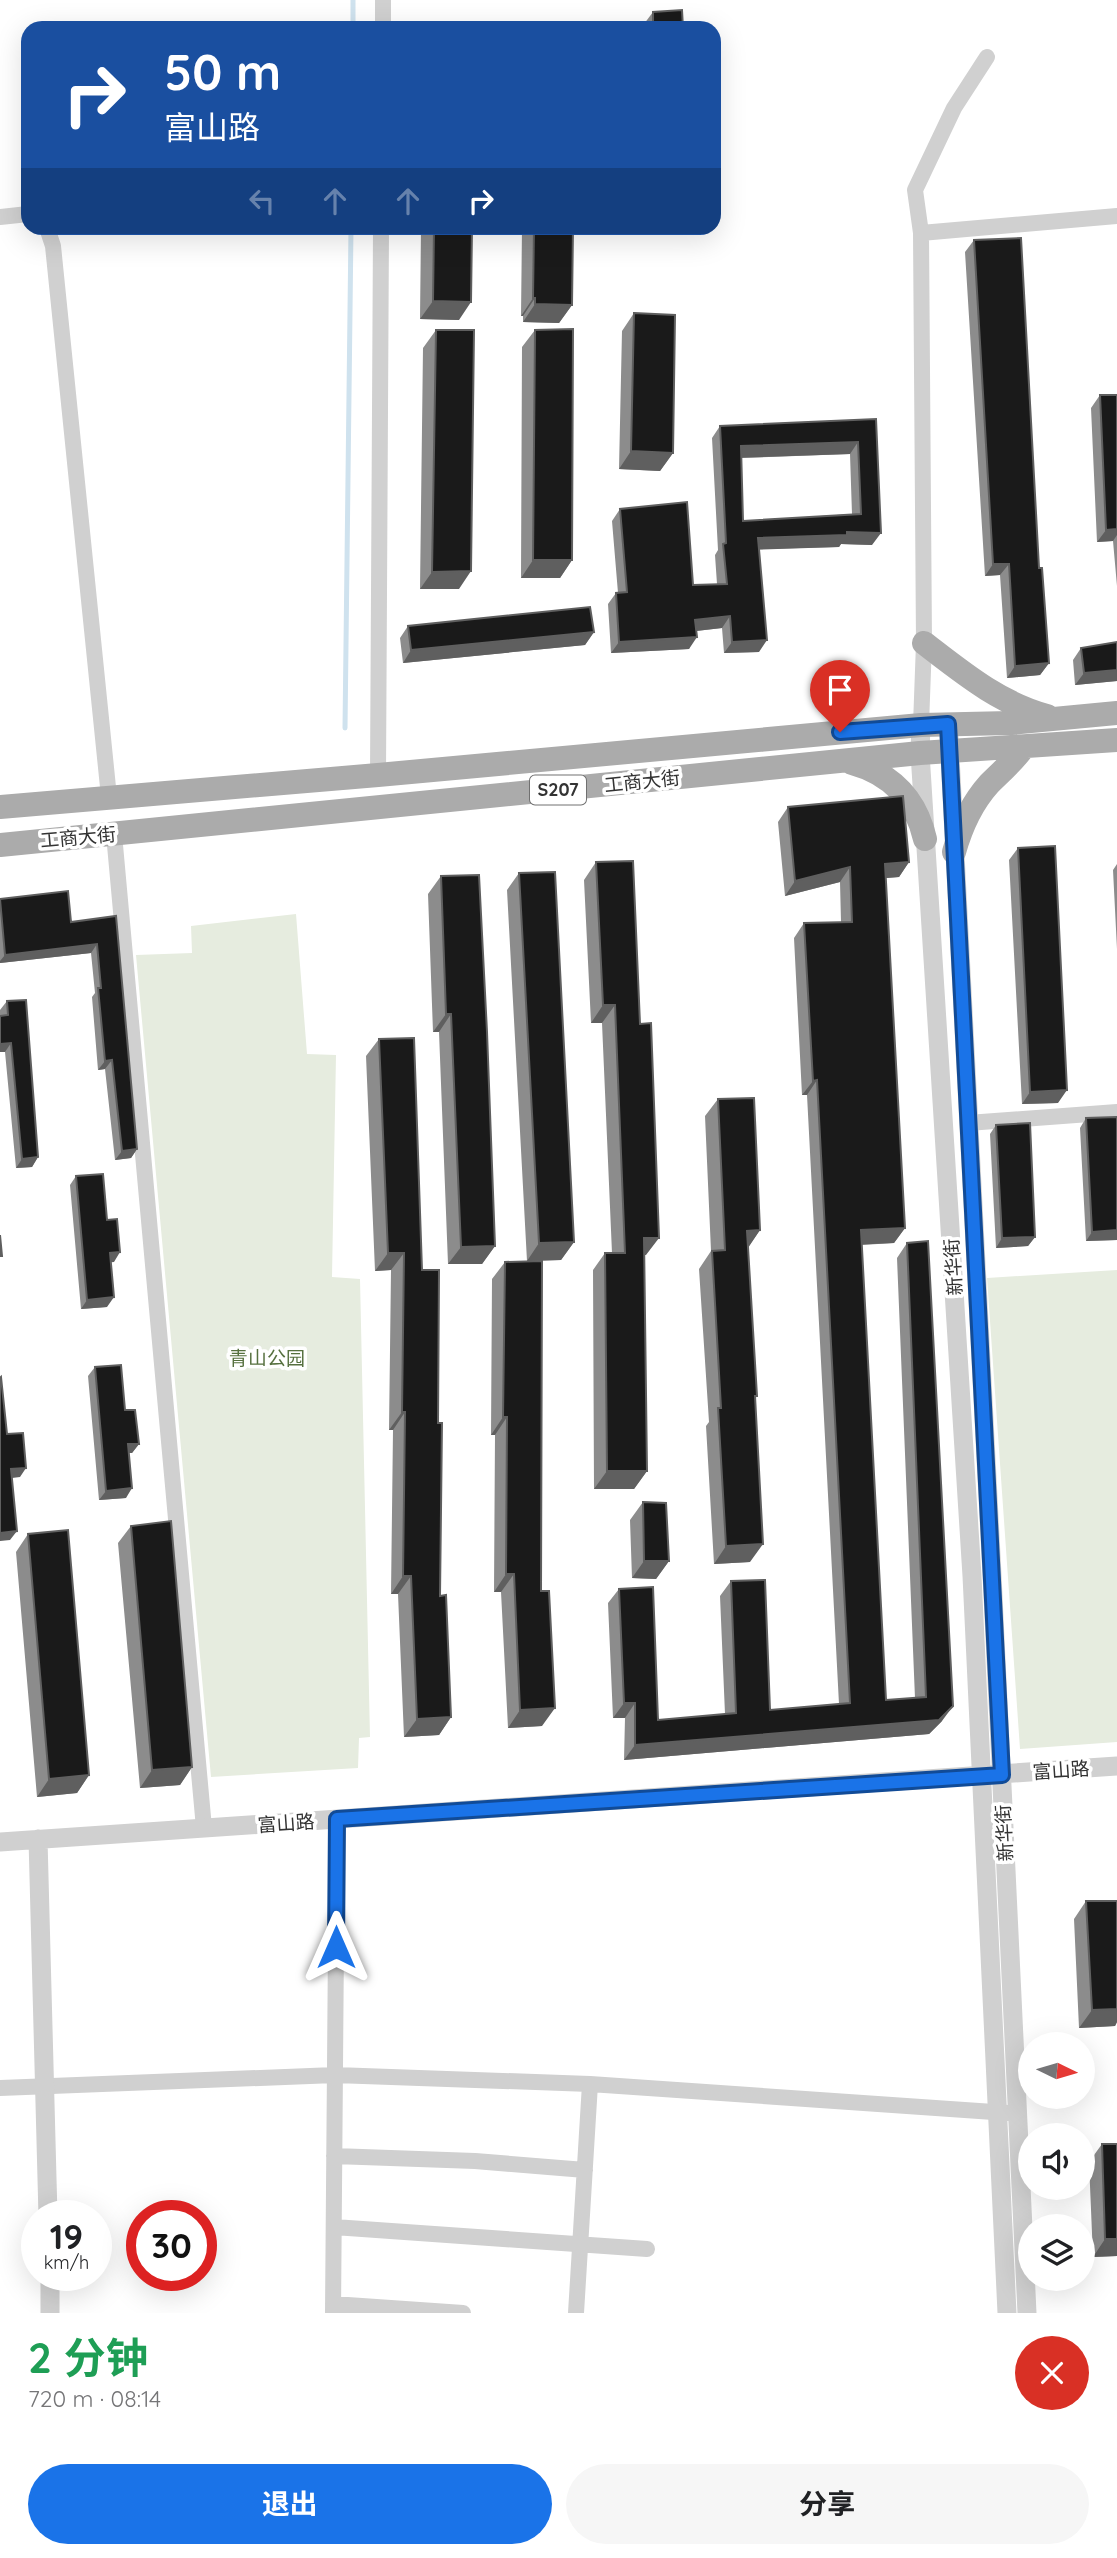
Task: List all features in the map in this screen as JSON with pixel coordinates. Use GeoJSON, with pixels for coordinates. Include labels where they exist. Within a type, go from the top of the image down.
{"type":"FeatureCollection","features":[{"type":"Feature","properties":{"kind":"main road"},"geometry":{"type":"LineString","coordinates":[[924,643],[990,692],[1011,704],[1058,719]]}},
{"type":"Feature","properties":{"kind":"main road","name":"工商大街"},"geometry":{"type":"LineString","coordinates":[[0,807],[921,725],[1010,723],[1117,713]]}},
{"type":"Feature","properties":{"kind":"main road","name":"工商大街"},"geometry":{"type":"LineString","coordinates":[[0,845],[920,753],[1117,740]]}},
{"type":"Feature","properties":{"kind":"main road"},"geometry":{"type":"LineString","coordinates":[[954,852],[966,816],[976,800],[988,785],[1010,766],[1023,748]]}},
{"type":"Feature","properties":{"kind":"main road"},"geometry":{"type":"LineString","coordinates":[[838,762],[866,767],[896,785],[917,813],[925,839]]}},
{"type":"Feature","properties":{"kind":"street"},"geometry":{"type":"LineString","coordinates":[[383,0],[383,21]]}},
{"type":"Feature","properties":{"kind":"street"},"geometry":{"type":"LineString","coordinates":[[921,725],[924,643],[921,233],[915,190],[954,108],[987,57]]}},
{"type":"Feature","properties":{"kind":"street"},"geometry":{"type":"LineString","coordinates":[[0,217],[21,215]]}},
{"type":"Feature","properties":{"kind":"street"},"geometry":{"type":"LineString","coordinates":[[921,233],[1117,216]]}},
{"type":"Feature","properties":{"kind":"street"},"geometry":{"type":"LineString","coordinates":[[49,235],[53,246],[109,797]]}},
{"type":"Feature","properties":{"kind":"street"},"geometry":{"type":"LineString","coordinates":[[378,775],[382,235]]}},
{"type":"Feature","properties":{"kind":"street","name":"新华街"},"geometry":{"type":"LineString","coordinates":[[948,724],[1027,2313]]}},
{"type":"Feature","properties":{"kind":"street","name":"新华街"},"geometry":{"type":"LineString","coordinates":[[921,725],[925,839],[972,1576],[1007,2313]]}},
{"type":"Feature","properties":{"kind":"street"},"geometry":{"type":"LineString","coordinates":[[114,834],[204,1828]]}},
{"type":"Feature","properties":{"kind":"street"},"geometry":{"type":"LineString","coordinates":[[968,1123],[1117,1112]]}},
{"type":"Feature","properties":{"kind":"street","name":"富山路"},"geometry":{"type":"LineString","coordinates":[[0,1842],[1117,1766]]}},
{"type":"Feature","properties":{"kind":"street"},"geometry":{"type":"LineString","coordinates":[[337,1819],[333,2308],[463,2313]]}},
{"type":"Feature","properties":{"kind":"street"},"geometry":{"type":"LineString","coordinates":[[38,1839],[48,2200]]}},
{"type":"Feature","properties":{"kind":"street"},"geometry":{"type":"LineString","coordinates":[[0,2088],[335,2075],[590,2084],[1018,2115]]}},
{"type":"Feature","properties":{"kind":"street"},"geometry":{"type":"LineString","coordinates":[[576,2313],[590,2084]]}},
{"type":"Feature","properties":{"kind":"street"},"geometry":{"type":"LineString","coordinates":[[334,2156],[475,2161],[585,2170]]}},
{"type":"Feature","properties":{"kind":"street"},"geometry":{"type":"LineString","coordinates":[[334,2227],[647,2249]]}},
{"type":"Feature","properties":{"kind":"street"},"geometry":{"type":"LineString","coordinates":[[50,2291],[50,2313]]}},
{"type":"Feature","properties":{"kind":"green space","name":"青山公园"},"geometry":{"type":"Polygon","coordinates":[[[296,914],[307,1054],[336,1055],[332,1277],[360,1279],[370,1737],[359,1738],[358,1768],[211,1777],[136,955],[192,953],[191,926],[296,914]]]}},
{"type":"Feature","properties":{"kind":"green space"},"geometry":{"type":"Polygon","coordinates":[[[1117,1270],[1117,1742],[1020,1749],[987,1278],[1117,1270]]]}},
{"type":"Feature","properties":{"kind":"building"},"geometry":{"type":"Polygon","coordinates":[[[682,10],[683,21],[653,21],[653,12],[682,10]]]}},
{"type":"Feature","properties":{"kind":"building"},"geometry":{"type":"Polygon","coordinates":[[[434,235],[472,235],[471,302],[433,301],[434,235]]]}},
{"type":"Feature","properties":{"kind":"building"},"geometry":{"type":"Polygon","coordinates":[[[534,235],[573,235],[572,305],[535,304],[534,235]]]}},
{"type":"Feature","properties":{"kind":"building"},"geometry":{"type":"Polygon","coordinates":[[[1021,238],[1039,568],[1042,568],[1049,663],[1015,666],[1009,564],[993,564],[974,240],[1021,238]]]}},
{"type":"Feature","properties":{"kind":"building"},"geometry":{"type":"Polygon","coordinates":[[[634,313],[675,315],[673,453],[631,451],[634,313]]]}},
{"type":"Feature","properties":{"kind":"building"},"geometry":{"type":"Polygon","coordinates":[[[573,329],[572,560],[533,560],[535,330],[573,329]]]}},
{"type":"Feature","properties":{"kind":"building"},"geometry":{"type":"Polygon","coordinates":[[[436,330],[474,330],[471,571],[432,572],[436,330]]]}},
{"type":"Feature","properties":{"kind":"building"},"geometry":{"type":"Polygon","coordinates":[[[1100,395],[1117,395],[1117,529],[1106,530],[1100,395]]]}},
{"type":"Feature","properties":{"kind":"building"},"geometry":{"type":"Polygon","coordinates":[[[876,419],[881,533],[847,532],[847,535],[758,538],[767,640],[732,642],[730,616],[695,620],[697,637],[619,642],[616,593],[627,592],[620,509],[687,502],[693,585],[727,584],[723,544],[726,543],[720,426],[876,419]],[[858,442],[741,446],[743,521],[861,514],[858,442]]]}},
{"type":"Feature","properties":{"kind":"building"},"geometry":{"type":"Polygon","coordinates":[[[590,607],[594,632],[411,650],[408,626],[590,607]]]}},
{"type":"Feature","properties":{"kind":"building"},"geometry":{"type":"Polygon","coordinates":[[[1117,642],[1117,670],[1084,673],[1081,648],[1117,642]]]}},
{"type":"Feature","properties":{"kind":"building"},"geometry":{"type":"Polygon","coordinates":[[[903,796],[909,862],[885,864],[905,1228],[861,1230],[886,1700],[926,1697],[907,1243],[928,1241],[953,1706],[939,1720],[635,1745],[635,1703],[624,1703],[619,1589],[653,1587],[658,1720],[736,1713],[731,1581],[765,1580],[770,1710],[850,1703],[817,1080],[813,1081],[804,923],[852,922],[850,867],[795,881],[788,807],[903,796]]]}},
{"type":"Feature","properties":{"kind":"building"},"geometry":{"type":"Polygon","coordinates":[[[1055,846],[1067,1090],[1030,1092],[1018,848],[1055,846]]]}},
{"type":"Feature","properties":{"kind":"building"},"geometry":{"type":"Polygon","coordinates":[[[633,861],[640,1024],[651,1023],[659,1238],[644,1238],[647,1471],[607,1471],[605,1253],[625,1253],[615,1005],[603,1005],[596,862],[633,861]]]}},
{"type":"Feature","properties":{"kind":"building"},"geometry":{"type":"Polygon","coordinates":[[[555,872],[574,1242],[539,1243],[519,873],[555,872]]]}},
{"type":"Feature","properties":{"kind":"building"},"geometry":{"type":"Polygon","coordinates":[[[479,875],[495,1246],[461,1247],[451,1014],[446,1014],[441,876],[479,875]]]}},
{"type":"Feature","properties":{"kind":"building"},"geometry":{"type":"Polygon","coordinates":[[[68,891],[71,922],[116,916],[137,1149],[122,1151],[112,1060],[105,1061],[97,944],[5,955],[0,899],[68,891]]]}},
{"type":"Feature","properties":{"kind":"building"},"geometry":{"type":"Polygon","coordinates":[[[26,1000],[38,1157],[22,1159],[11,1043],[0,1044],[0,1016],[8,1015],[7,1001],[26,1000]]]}},
{"type":"Feature","properties":{"kind":"building"},"geometry":{"type":"Polygon","coordinates":[[[414,1038],[422,1270],[439,1270],[438,1423],[442,1423],[440,1596],[446,1595],[451,1717],[417,1719],[411,1576],[403,1576],[404,1253],[388,1253],[379,1039],[414,1038]]]}},
{"type":"Feature","properties":{"kind":"building"},"geometry":{"type":"Polygon","coordinates":[[[754,1098],[760,1230],[747,1231],[763,1544],[726,1546],[712,1251],[725,1250],[718,1099],[754,1098]]]}},
{"type":"Feature","properties":{"kind":"building"},"geometry":{"type":"Polygon","coordinates":[[[1117,1117],[1117,1230],[1092,1232],[1086,1118],[1117,1117]]]}},
{"type":"Feature","properties":{"kind":"building"},"geometry":{"type":"Polygon","coordinates":[[[1030,1123],[1035,1237],[1002,1238],[996,1125],[1030,1123]]]}},
{"type":"Feature","properties":{"kind":"building"},"geometry":{"type":"Polygon","coordinates":[[[103,1174],[107,1220],[117,1219],[120,1252],[110,1253],[114,1297],[87,1300],[76,1176],[103,1174]]]}},
{"type":"Feature","properties":{"kind":"building"},"geometry":{"type":"Polygon","coordinates":[[[542,1261],[541,1591],[549,1591],[555,1708],[520,1710],[514,1574],[506,1574],[507,1417],[503,1417],[505,1262],[542,1261]]]}},
{"type":"Feature","properties":{"kind":"building"},"geometry":{"type":"Polygon","coordinates":[[[121,1365],[125,1410],[135,1410],[139,1444],[128,1444],[132,1488],[106,1491],[95,1367],[121,1365]]]}},
{"type":"Feature","properties":{"kind":"building"},"geometry":{"type":"Polygon","coordinates":[[[0,1378],[7,1434],[23,1433],[26,1468],[11,1469],[17,1531],[0,1533],[0,1378]]]}},
{"type":"Feature","properties":{"kind":"building"},"geometry":{"type":"Polygon","coordinates":[[[643,1502],[666,1503],[669,1561],[644,1561],[643,1502]]]}},
{"type":"Feature","properties":{"kind":"building"},"geometry":{"type":"Polygon","coordinates":[[[171,1521],[192,1767],[152,1770],[131,1526],[171,1521]]]}},
{"type":"Feature","properties":{"kind":"building"},"geometry":{"type":"Polygon","coordinates":[[[68,1530],[89,1775],[49,1779],[28,1534],[68,1530]]]}},
{"type":"Feature","properties":{"kind":"building"},"geometry":{"type":"Polygon","coordinates":[[[1086,1901],[1117,1901],[1117,2009],[1092,2010],[1086,1901]]]}},
{"type":"Feature","properties":{"kind":"building"},"geometry":{"type":"Polygon","coordinates":[[[1102,2144],[1117,2144],[1117,2239],[1105,2239],[1102,2144]]]}},
{"type":"Feature","properties":{"kind":"waterway"},"geometry":{"type":"LineString","coordinates":[[353,0],[353,21]]}},
{"type":"Feature","properties":{"kind":"waterway"},"geometry":{"type":"LineString","coordinates":[[345,728],[351,235]]}},
{"type":"Feature","properties":{"kind":"route"},"geometry":{"type":"LineString","coordinates":[[336,1947],[337,1819],[1002,1775],[948,724],[840,732]]}}]}
